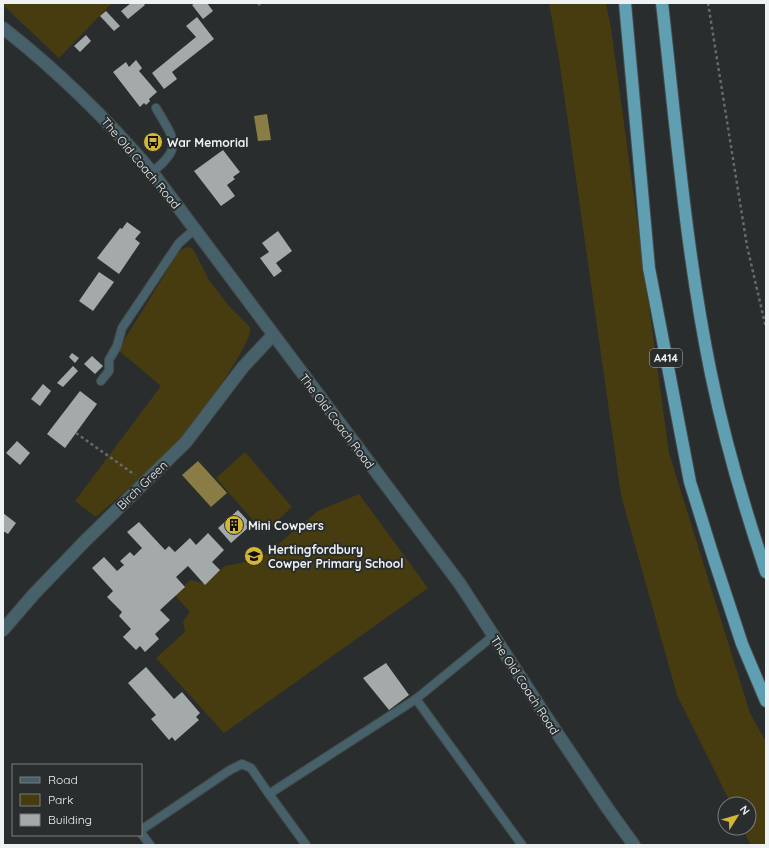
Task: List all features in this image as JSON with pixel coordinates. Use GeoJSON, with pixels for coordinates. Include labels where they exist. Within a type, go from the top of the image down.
{"type":"FeatureCollection","features":[{"type":"Feature","properties":{"kind":"highway","name":"A414"},"geometry":{"type":"LineString","coordinates":[[625,3],[649,268],[690,482],[742,644],[766,701]]}},
{"type":"Feature","properties":{"kind":"highway"},"geometry":{"type":"LineString","coordinates":[[662,3],[696,288],[711,374],[729,449],[766,572]]}},
{"type":"Feature","properties":{"kind":"street","name":"The Old Coach Road"},"geometry":{"type":"LineString","coordinates":[[3,28],[61,76],[96,108],[152,172],[460,584],[599,796],[634,845]]}},
{"type":"Feature","properties":{"kind":"street","name":"Birch Green"},"geometry":{"type":"LineString","coordinates":[[3,630],[54,573],[186,442],[243,367],[273,335]]}},
{"type":"Feature","properties":{"kind":"lane"},"geometry":{"type":"LineString","coordinates":[[152,172],[165,162],[174,148],[173,137],[156,108]]}},
{"type":"Feature","properties":{"kind":"lane"},"geometry":{"type":"LineString","coordinates":[[101,381],[109,371],[109,360],[117,346],[122,328],[179,243],[194,229]]}},
{"type":"Feature","properties":{"kind":"lane"},"geometry":{"type":"LineString","coordinates":[[269,794],[416,699],[493,636]]}},
{"type":"Feature","properties":{"kind":"lane"},"geometry":{"type":"LineString","coordinates":[[416,699],[522,845]]}},
{"type":"Feature","properties":{"kind":"lane"},"geometry":{"type":"LineString","coordinates":[[142,830],[230,770],[242,764],[251,768],[306,845]]}},
{"type":"Feature","properties":{"kind":"lane"},"geometry":{"type":"LineString","coordinates":[[142,833],[150,845]]}},
{"type":"Feature","properties":{"kind":"path"},"geometry":{"type":"LineString","coordinates":[[258,3],[261,6]]}},
{"type":"Feature","properties":{"kind":"path"},"geometry":{"type":"LineString","coordinates":[[708,3],[747,246],[766,328]]}},
{"type":"Feature","properties":{"kind":"path"},"geometry":{"type":"LineString","coordinates":[[76,433],[145,482]]}},
{"type":"Feature","properties":{"kind":"green space"},"geometry":{"type":"Polygon","coordinates":[[[3,3],[112,3],[59,58],[3,5],[3,3]]]}},
{"type":"Feature","properties":{"kind":"green space"},"geometry":{"type":"Polygon","coordinates":[[[549,3],[606,3],[611,28],[669,453],[750,713],[766,742],[766,845],[751,845],[746,836],[757,836],[757,796],[727,796],[677,695],[621,495],[559,59],[549,3]]]}},
{"type":"Feature","properties":{"kind":"green space"},"geometry":{"type":"Polygon","coordinates":[[[188,247],[193,249],[209,280],[229,306],[250,327],[249,335],[244,347],[224,380],[186,432],[131,487],[96,517],[75,501],[161,386],[118,350],[178,253],[184,248],[188,247]]]}},
{"type":"Feature","properties":{"kind":"green space"},"geometry":{"type":"Polygon","coordinates":[[[245,452],[292,507],[264,533],[216,478],[245,452]]]}},
{"type":"Feature","properties":{"kind":"green space"},"geometry":{"type":"Polygon","coordinates":[[[359,494],[428,588],[224,733],[156,658],[185,632],[183,622],[190,612],[175,595],[190,580],[204,583],[225,566],[260,559],[318,511],[359,494]]]}},
{"type":"Feature","properties":{"kind":"shaded area"},"geometry":{"type":"Polygon","coordinates":[[[267,114],[271,140],[258,141],[254,116],[267,114]]]}},
{"type":"Feature","properties":{"kind":"shaded area"},"geometry":{"type":"Polygon","coordinates":[[[198,461],[227,493],[211,507],[182,475],[198,461]]]}},
{"type":"Feature","properties":{"kind":"building"},"geometry":{"type":"Polygon","coordinates":[[[131,3],[143,3],[145,5],[128,19],[121,11],[131,3]]]}},
{"type":"Feature","properties":{"kind":"building"},"geometry":{"type":"Polygon","coordinates":[[[195,3],[207,3],[213,11],[203,19],[192,5],[195,3]]]}},
{"type":"Feature","properties":{"kind":"building"},"geometry":{"type":"Polygon","coordinates":[[[106,11],[120,26],[114,31],[100,16],[106,11]]]}},
{"type":"Feature","properties":{"kind":"building"},"geometry":{"type":"Polygon","coordinates":[[[197,17],[214,39],[172,72],[177,79],[164,89],[152,73],[196,37],[186,26],[197,17]]]}},
{"type":"Feature","properties":{"kind":"building"},"geometry":{"type":"Polygon","coordinates":[[[86,35],[91,41],[80,52],[74,46],[86,35]]]}},
{"type":"Feature","properties":{"kind":"building"},"geometry":{"type":"Polygon","coordinates":[[[136,60],[142,68],[139,71],[157,92],[149,99],[150,101],[146,105],[144,103],[140,107],[113,72],[126,62],[129,67],[136,60]]]}},
{"type":"Feature","properties":{"kind":"building"},"geometry":{"type":"Polygon","coordinates":[[[223,150],[240,172],[233,177],[235,179],[227,185],[235,196],[221,206],[194,171],[223,150]]]}},
{"type":"Feature","properties":{"kind":"building"},"geometry":{"type":"Polygon","coordinates":[[[127,222],[141,232],[135,239],[140,243],[119,274],[97,258],[120,228],[122,229],[127,222]]]}},
{"type":"Feature","properties":{"kind":"building"},"geometry":{"type":"Polygon","coordinates":[[[278,231],[292,251],[276,263],[282,271],[274,277],[260,258],[269,252],[262,243],[278,231]]]}},
{"type":"Feature","properties":{"kind":"building"},"geometry":{"type":"Polygon","coordinates":[[[99,272],[114,282],[93,311],[79,301],[99,272]]]}},
{"type":"Feature","properties":{"kind":"building"},"geometry":{"type":"Polygon","coordinates":[[[72,353],[79,358],[75,363],[69,357],[72,353]]]}},
{"type":"Feature","properties":{"kind":"building"},"geometry":{"type":"Polygon","coordinates":[[[92,356],[103,366],[95,374],[84,364],[92,356]]]}},
{"type":"Feature","properties":{"kind":"building"},"geometry":{"type":"Polygon","coordinates":[[[73,366],[78,371],[63,387],[57,383],[73,366]]]}},
{"type":"Feature","properties":{"kind":"building"},"geometry":{"type":"Polygon","coordinates":[[[43,384],[51,391],[40,406],[31,399],[43,384]]]}},
{"type":"Feature","properties":{"kind":"building"},"geometry":{"type":"Polygon","coordinates":[[[80,391],[97,404],[65,448],[47,434],[80,391]]]}},
{"type":"Feature","properties":{"kind":"building"},"geometry":{"type":"Polygon","coordinates":[[[17,441],[30,453],[20,465],[6,453],[17,441]]]}},
{"type":"Feature","properties":{"kind":"building","name":"Mini Cowpers"},"geometry":{"type":"Polygon","coordinates":[[[238,510],[249,522],[246,524],[249,527],[231,543],[218,528],[238,510]]]}},
{"type":"Feature","properties":{"kind":"building"},"geometry":{"type":"Polygon","coordinates":[[[3,513],[16,523],[8,534],[3,531],[3,513]]]}},
{"type":"Feature","properties":{"kind":"building"},"geometry":{"type":"Polygon","coordinates":[[[139,522],[165,550],[169,546],[175,552],[190,538],[196,545],[208,533],[224,550],[212,562],[220,570],[205,585],[188,566],[176,577],[185,587],[160,610],[170,620],[155,634],[159,639],[145,652],[140,646],[136,650],[123,637],[131,629],[119,616],[122,612],[107,597],[113,591],[92,568],[104,557],[117,571],[124,565],[120,561],[130,552],[134,556],[142,548],[127,532],[139,522]]]}},
{"type":"Feature","properties":{"kind":"building"},"geometry":{"type":"Polygon","coordinates":[[[386,663],[409,695],[389,710],[363,678],[386,663]]]}},
{"type":"Feature","properties":{"kind":"building"},"geometry":{"type":"Polygon","coordinates":[[[146,667],[174,699],[182,692],[200,713],[196,717],[199,720],[175,741],[172,737],[169,740],[151,719],[156,715],[128,683],[146,667]]]}},
{"type":"Feature","properties":{"kind":"place","name":"War Memorial"},"geometry":{"type":"Point","coordinates":[153,142]}},
{"type":"Feature","properties":{"kind":"place","name":"Mini Cowpers"},"geometry":{"type":"Point","coordinates":[234,525]}},
{"type":"Feature","properties":{"kind":"place","name":"Hertingfordbury Cowper Primary School"},"geometry":{"type":"Point","coordinates":[254,556]}}]}
